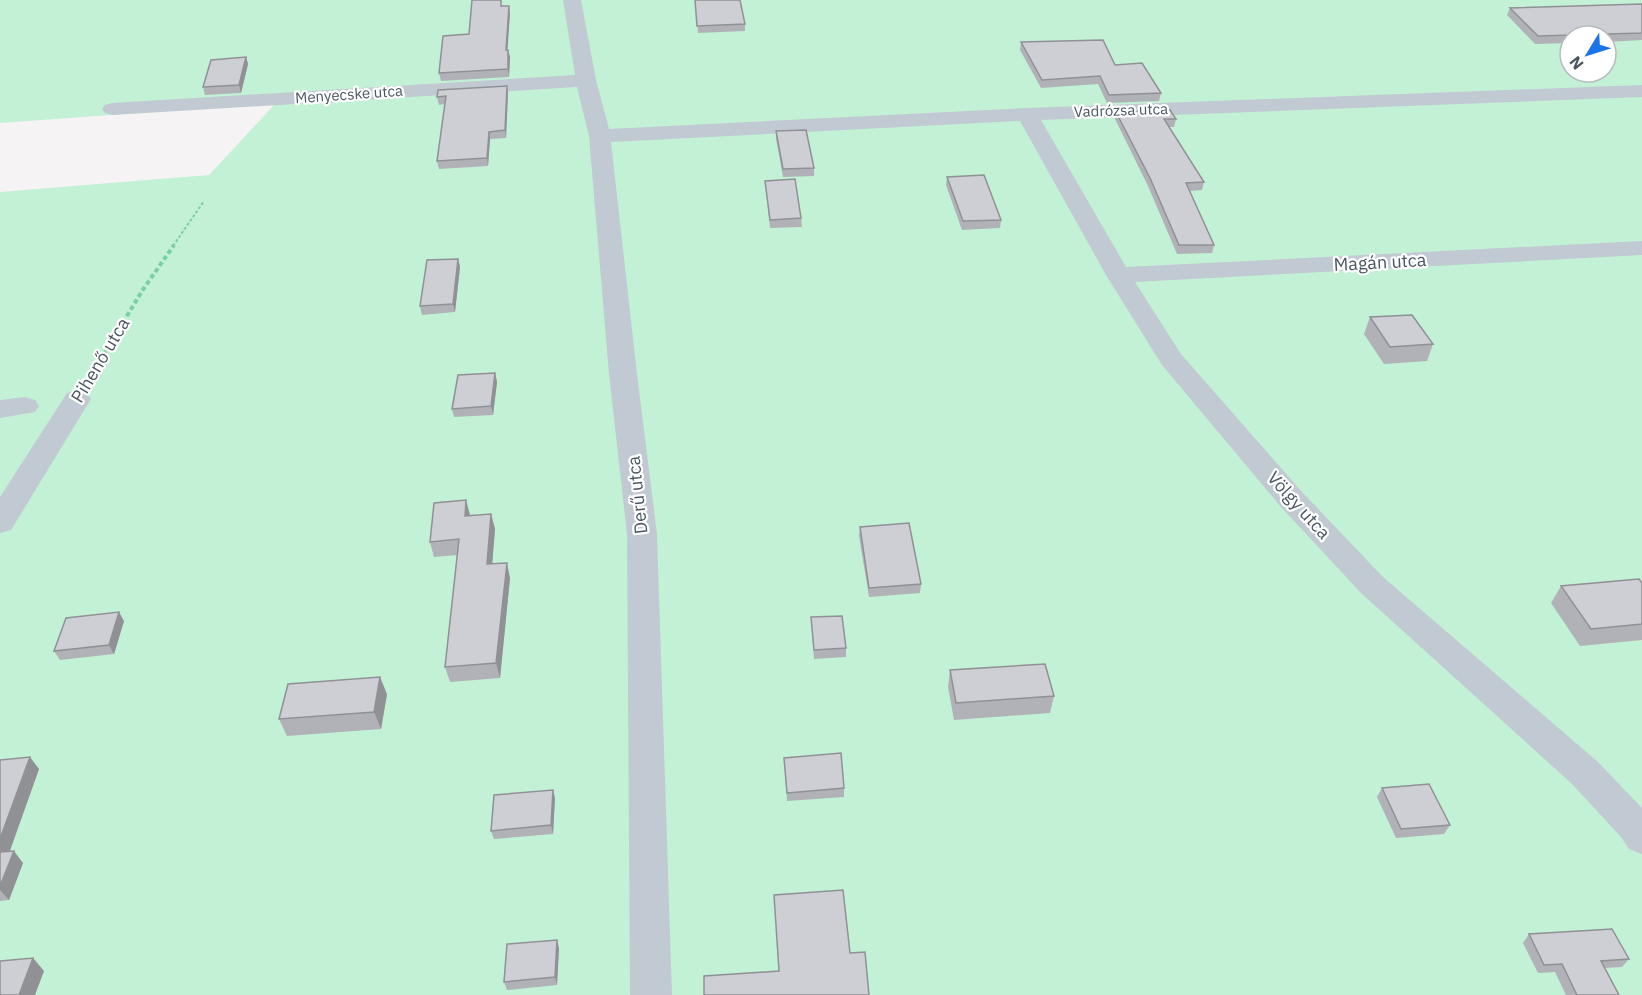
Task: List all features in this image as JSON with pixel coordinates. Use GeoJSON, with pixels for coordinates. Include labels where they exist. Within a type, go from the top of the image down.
{"type":"FeatureCollection","features":[{"type":"Feature","properties":{"kind":"street","name":"Derű utca"},"geometry":{"type":"LineString","coordinates":[[572,0],[586,80],[600,136],[623,374],[642,534],[651,995]]}},
{"type":"Feature","properties":{"kind":"street","name":"Menyecske utca"},"geometry":{"type":"LineString","coordinates":[[112,109],[586,80]]}},
{"type":"Feature","properties":{"kind":"street","name":"Vadrózsa utca"},"geometry":{"type":"LineString","coordinates":[[600,136],[1027,114],[1642,92]]}},
{"type":"Feature","properties":{"kind":"street","name":"Völgy utca"},"geometry":{"type":"LineString","coordinates":[[1027,114],[1118,275],[1171,359],[1292,500],[1372,585],[1585,773],[1634,825],[1642,837]]}},
{"type":"Feature","properties":{"kind":"street","name":"Magán utca"},"geometry":{"type":"LineString","coordinates":[[1118,275],[1642,248]]}},
{"type":"Feature","properties":{"kind":"street","name":"Pihenő utca"},"geometry":{"type":"LineString","coordinates":[[0,522],[76,399]]}},
{"type":"Feature","properties":{"kind":"path","name":"Pihenő utca"},"geometry":{"type":"LineString","coordinates":[[76,399],[142,291],[204,201]]}},
{"type":"Feature","properties":{"kind":"green space"},"geometry":{"type":"Polygon","coordinates":[[[0,0],[1642,0],[1642,995],[0,995],[0,192],[209,175],[276,103],[0,123],[0,0]]]}},
{"type":"Feature","properties":{"kind":"building"},"geometry":{"type":"Polygon","coordinates":[[[472,0],[501,0],[501,6],[509,6],[506,50],[508,50],[508,69],[439,73],[443,36],[469,34],[472,0]]]}},
{"type":"Feature","properties":{"kind":"building"},"geometry":{"type":"Polygon","coordinates":[[[695,0],[740,0],[745,24],[697,26],[695,0]]]}},
{"type":"Feature","properties":{"kind":"building"},"geometry":{"type":"Polygon","coordinates":[[[1642,4],[1642,33],[1618,34],[1618,24],[1558,24],[1558,35],[1538,36],[1510,8],[1642,4]]]}},
{"type":"Feature","properties":{"kind":"building"},"geometry":{"type":"Polygon","coordinates":[[[1103,40],[1115,65],[1142,63],[1161,93],[1109,95],[1100,76],[1042,80],[1021,42],[1103,40]]]}},
{"type":"Feature","properties":{"kind":"building"},"geometry":{"type":"Polygon","coordinates":[[[246,57],[239,85],[203,87],[211,60],[246,57]]]}},
{"type":"Feature","properties":{"kind":"building"},"geometry":{"type":"Polygon","coordinates":[[[507,86],[505,130],[489,132],[487,158],[437,161],[446,96],[437,97],[438,90],[507,86]]]}},
{"type":"Feature","properties":{"kind":"building"},"geometry":{"type":"Polygon","coordinates":[[[1170,110],[1176,119],[1164,119],[1204,182],[1186,183],[1214,245],[1179,245],[1150,178],[1116,112],[1170,110]]]}},
{"type":"Feature","properties":{"kind":"building"},"geometry":{"type":"Polygon","coordinates":[[[806,130],[814,168],[783,169],[776,131],[806,130]]]}},
{"type":"Feature","properties":{"kind":"building"},"geometry":{"type":"Polygon","coordinates":[[[984,175],[1001,220],[963,221],[947,177],[984,175]]]}},
{"type":"Feature","properties":{"kind":"building"},"geometry":{"type":"Polygon","coordinates":[[[795,179],[801,218],[770,220],[765,181],[795,179]]]}},
{"type":"Feature","properties":{"kind":"building"},"geometry":{"type":"Polygon","coordinates":[[[458,259],[453,304],[420,306],[427,260],[458,259]]]}},
{"type":"Feature","properties":{"kind":"building"},"geometry":{"type":"Polygon","coordinates":[[[1412,315],[1433,344],[1390,347],[1370,317],[1412,315]]]}},
{"type":"Feature","properties":{"kind":"building"},"geometry":{"type":"Polygon","coordinates":[[[495,373],[491,406],[452,409],[458,375],[495,373]]]}},
{"type":"Feature","properties":{"kind":"building"},"geometry":{"type":"Polygon","coordinates":[[[466,500],[465,516],[491,514],[487,564],[507,563],[496,663],[445,667],[459,539],[430,542],[434,503],[466,500]]]}},
{"type":"Feature","properties":{"kind":"building"},"geometry":{"type":"Polygon","coordinates":[[[909,523],[921,584],[869,588],[860,527],[909,523]]]}},
{"type":"Feature","properties":{"kind":"building"},"geometry":{"type":"Polygon","coordinates":[[[1639,579],[1642,583],[1642,624],[1591,629],[1561,586],[1639,579]]]}},
{"type":"Feature","properties":{"kind":"building"},"geometry":{"type":"Polygon","coordinates":[[[119,612],[109,645],[54,651],[66,618],[119,612]]]}},
{"type":"Feature","properties":{"kind":"building"},"geometry":{"type":"Polygon","coordinates":[[[842,616],[846,648],[814,650],[811,617],[842,616]]]}},
{"type":"Feature","properties":{"kind":"building"},"geometry":{"type":"Polygon","coordinates":[[[1045,664],[1054,696],[956,703],[950,670],[1045,664]]]}},
{"type":"Feature","properties":{"kind":"building"},"geometry":{"type":"Polygon","coordinates":[[[380,677],[374,712],[279,719],[288,684],[380,677]]]}},
{"type":"Feature","properties":{"kind":"building"},"geometry":{"type":"Polygon","coordinates":[[[841,753],[844,788],[787,793],[784,758],[841,753]]]}},
{"type":"Feature","properties":{"kind":"building"},"geometry":{"type":"Polygon","coordinates":[[[30,757],[0,839],[0,760],[30,757]]]}},
{"type":"Feature","properties":{"kind":"building"},"geometry":{"type":"Polygon","coordinates":[[[1429,784],[1450,825],[1401,829],[1382,788],[1429,784]]]}},
{"type":"Feature","properties":{"kind":"building"},"geometry":{"type":"Polygon","coordinates":[[[553,790],[551,825],[491,831],[494,795],[553,790]]]}},
{"type":"Feature","properties":{"kind":"building"},"geometry":{"type":"Polygon","coordinates":[[[14,851],[0,886],[0,852],[14,851]]]}},
{"type":"Feature","properties":{"kind":"building"},"geometry":{"type":"Polygon","coordinates":[[[843,890],[850,953],[865,952],[869,995],[704,995],[704,976],[779,971],[774,895],[843,890]]]}},
{"type":"Feature","properties":{"kind":"building"},"geometry":{"type":"Polygon","coordinates":[[[1612,929],[1629,959],[1601,961],[1619,995],[1577,995],[1562,964],[1544,965],[1529,934],[1612,929]]]}},
{"type":"Feature","properties":{"kind":"building"},"geometry":{"type":"Polygon","coordinates":[[[557,940],[555,977],[504,982],[507,944],[557,940]]]}},
{"type":"Feature","properties":{"kind":"building"},"geometry":{"type":"Polygon","coordinates":[[[33,958],[19,995],[0,995],[0,961],[33,958]]]}}]}
